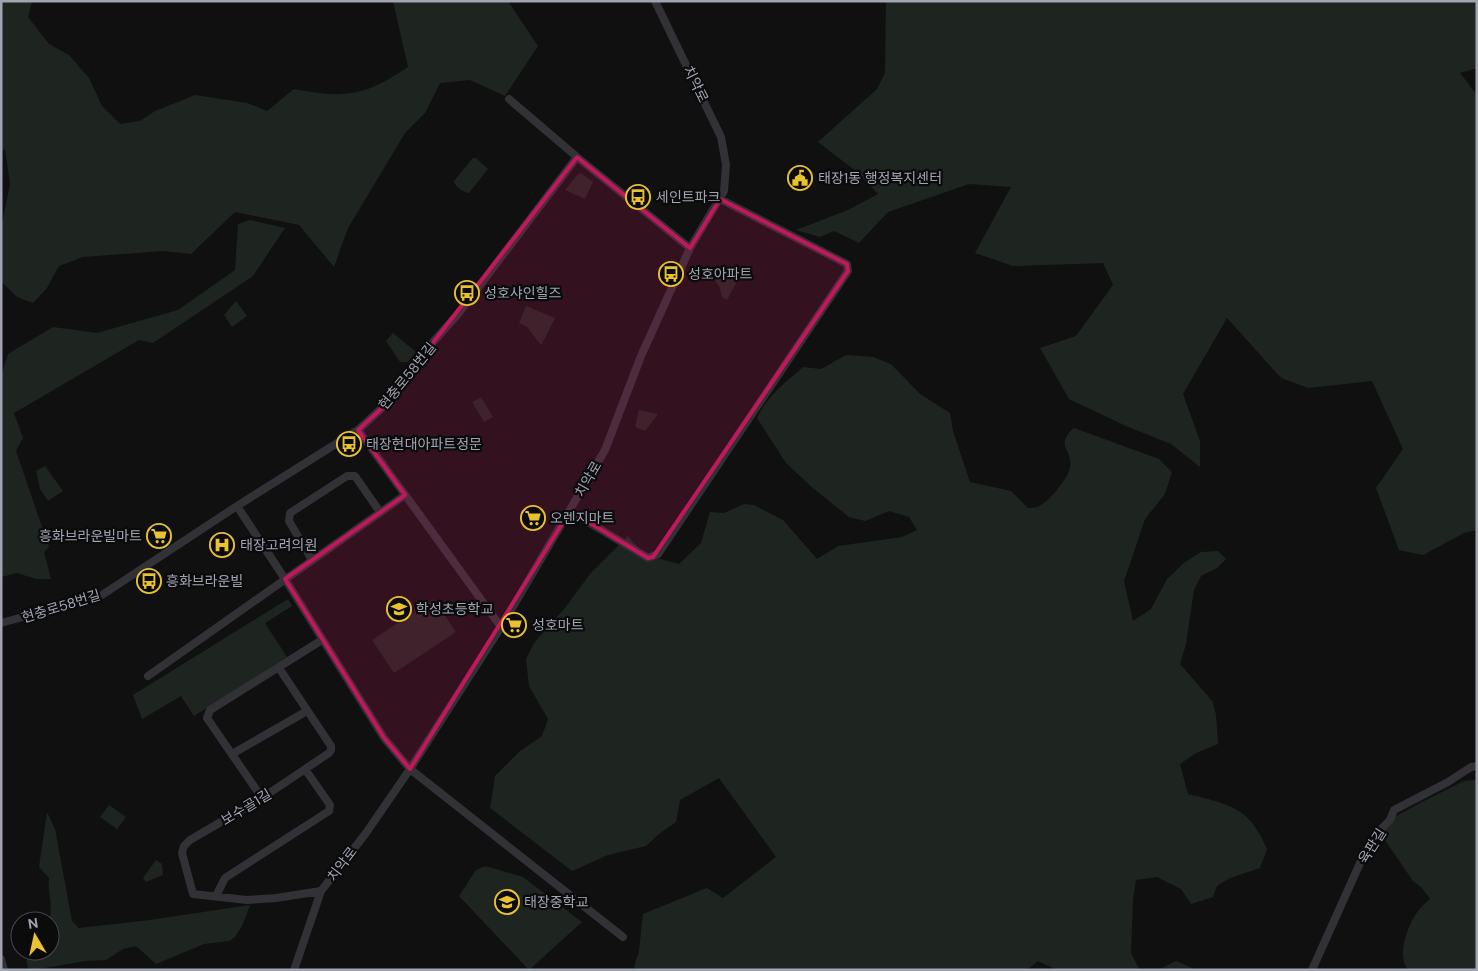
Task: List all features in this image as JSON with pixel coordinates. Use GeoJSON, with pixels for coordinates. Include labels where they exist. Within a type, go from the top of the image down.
{"type":"FeatureCollection","features":[{"type":"Feature","properties":{"kind":"street","name":"치악로"},"geometry":{"type":"LineString","coordinates":[[294,970],[321,891],[380,814],[410,769],[501,627],[605,450],[641,356],[690,248],[724,191],[726,165],[721,137],[655,1]]}},
{"type":"Feature","properties":{"kind":"street"},"geometry":{"type":"LineString","coordinates":[[510,99],[577,157],[690,248]]}},
{"type":"Feature","properties":{"kind":"street","name":"현충로58번길"},"geometry":{"type":"LineString","coordinates":[[1,623],[102,595],[237,506],[358,430],[384,407],[425,351],[458,314],[577,157]]}},
{"type":"Feature","properties":{"kind":"street"},"geometry":{"type":"LineString","coordinates":[[570,511],[648,558],[658,554],[848,271],[847,264],[720,199]]}},
{"type":"Feature","properties":{"kind":"street"},"geometry":{"type":"LineString","coordinates":[[358,430],[501,627]]}},
{"type":"Feature","properties":{"kind":"street"},"geometry":{"type":"LineString","coordinates":[[312,560],[288,521],[290,513],[346,476],[354,476],[380,512]]}},
{"type":"Feature","properties":{"kind":"street"},"geometry":{"type":"LineString","coordinates":[[148,676],[405,496]]}},
{"type":"Feature","properties":{"kind":"street"},"geometry":{"type":"LineString","coordinates":[[237,506],[384,738],[410,769],[623,937]]}},
{"type":"Feature","properties":{"kind":"street"},"geometry":{"type":"LineString","coordinates":[[262,798],[208,718],[210,710],[322,640]]}},
{"type":"Feature","properties":{"kind":"street","name":"보수골1길"},"geometry":{"type":"LineString","coordinates":[[279,668],[331,746],[331,750],[262,798],[190,840],[184,846],[182,852],[193,894],[257,899],[321,891]]}},
{"type":"Feature","properties":{"kind":"street"},"geometry":{"type":"LineString","coordinates":[[232,754],[307,711]]}},
{"type":"Feature","properties":{"kind":"street","name":"육판길"},"geometry":{"type":"LineString","coordinates":[[1312,970],[1365,852],[1377,833],[1390,820],[1394,810],[1448,782],[1471,767],[1477,766]]}},
{"type":"Feature","properties":{"kind":"street"},"geometry":{"type":"LineString","coordinates":[[216,896],[225,878],[329,812],[330,805],[305,769]]}},
{"type":"Feature","properties":{"kind":"street"},"geometry":{"type":"LineString","coordinates":[[1,959],[4,970]]}},
{"type":"Feature","properties":{"kind":"highlighted area"},"geometry":{"type":"Polygon","coordinates":[[[577,157],[690,248],[720,199],[847,264],[848,271],[653,557],[648,558],[570,511],[410,769],[384,738],[285,579],[405,495],[358,430],[383,407],[577,157]]]}},
{"type":"Feature","properties":{"kind":"shaded area"},"geometry":{"type":"Polygon","coordinates":[[[1,1],[34,1],[32,2],[28,17],[49,44],[69,55],[89,78],[102,106],[120,124],[140,121],[155,111],[195,95],[247,103],[267,111],[294,89],[341,94],[354,93],[379,84],[408,67],[393,1],[508,1],[538,46],[505,96],[470,80],[440,83],[425,113],[405,133],[348,228],[334,267],[299,225],[235,212],[191,254],[164,251],[83,257],[59,266],[47,288],[33,303],[17,297],[1,281],[1,228],[10,184],[5,149],[1,152],[1,1]]]}},
{"type":"Feature","properties":{"kind":"shaded area"},"geometry":{"type":"Polygon","coordinates":[[[886,1],[1477,1],[1477,68],[1460,73],[1477,95],[1477,530],[1464,533],[1423,555],[1399,550],[1376,488],[1403,449],[1372,381],[1308,388],[1281,378],[1227,318],[1183,394],[1200,441],[1200,467],[1171,444],[1126,426],[1069,399],[1040,348],[1076,336],[1113,285],[1103,263],[1013,266],[975,253],[1011,187],[969,184],[888,212],[859,243],[834,231],[820,237],[796,230],[848,210],[878,194],[857,172],[818,142],[877,89],[885,73],[886,1]]]}},
{"type":"Feature","properties":{"kind":"shaded area"},"geometry":{"type":"Polygon","coordinates":[[[473,158],[476,158],[488,169],[469,193],[460,189],[454,181],[473,158]]]}},
{"type":"Feature","properties":{"kind":"shaded area"},"geometry":{"type":"Polygon","coordinates":[[[581,173],[593,182],[585,199],[565,190],[577,175],[581,173]]]}},
{"type":"Feature","properties":{"kind":"shaded area"},"geometry":{"type":"Polygon","coordinates":[[[250,220],[285,228],[253,276],[153,343],[139,340],[14,413],[23,438],[16,451],[49,547],[44,552],[51,579],[36,579],[17,573],[1,577],[1,376],[8,354],[53,327],[97,333],[178,310],[235,270],[238,224],[250,220]]]}},
{"type":"Feature","properties":{"kind":"shaded area"},"geometry":{"type":"Polygon","coordinates":[[[714,270],[718,273],[725,270],[739,278],[727,300],[722,297],[719,286],[711,274],[714,270]]]}},
{"type":"Feature","properties":{"kind":"shaded area"},"geometry":{"type":"Polygon","coordinates":[[[236,301],[247,316],[232,327],[224,315],[236,301]]]}},
{"type":"Feature","properties":{"kind":"shaded area"},"geometry":{"type":"Polygon","coordinates":[[[526,306],[555,318],[542,344],[527,327],[519,323],[526,306]]]}},
{"type":"Feature","properties":{"kind":"shaded area"},"geometry":{"type":"Polygon","coordinates":[[[393,333],[416,352],[408,362],[400,362],[386,341],[393,333]]]}},
{"type":"Feature","properties":{"kind":"shaded area"},"geometry":{"type":"Polygon","coordinates":[[[846,355],[873,357],[891,364],[920,394],[950,413],[953,431],[970,482],[1011,491],[1028,508],[1043,504],[1053,495],[1066,477],[1070,461],[1065,439],[1074,428],[1159,459],[1172,472],[1165,494],[1145,519],[1124,581],[1133,621],[1151,609],[1167,579],[1185,562],[1201,552],[1218,551],[1226,559],[1217,568],[1201,576],[1194,590],[1186,644],[1180,664],[1213,702],[1218,744],[1196,753],[1180,764],[1188,794],[1216,801],[1237,810],[1253,824],[1267,849],[1260,868],[1230,878],[1217,886],[1213,897],[1191,904],[1181,889],[1157,877],[1136,880],[1133,899],[1131,953],[1140,970],[1057,970],[1038,961],[1027,970],[634,970],[639,950],[643,914],[707,888],[723,898],[776,857],[719,778],[680,800],[676,822],[646,846],[608,855],[572,871],[490,808],[495,776],[519,752],[542,736],[548,719],[529,686],[526,659],[534,643],[565,608],[590,574],[628,536],[645,555],[679,564],[701,543],[710,512],[724,513],[744,504],[754,505],[783,520],[817,559],[838,546],[902,537],[917,530],[909,517],[889,511],[865,521],[849,517],[814,489],[786,463],[757,418],[771,396],[803,367],[821,369],[846,355]]]}},
{"type":"Feature","properties":{"kind":"shaded area"},"geometry":{"type":"Polygon","coordinates":[[[481,397],[493,417],[484,422],[472,402],[481,397]]]}},
{"type":"Feature","properties":{"kind":"shaded area"},"geometry":{"type":"Polygon","coordinates":[[[639,410],[658,414],[645,431],[635,427],[639,410]]]}},
{"type":"Feature","properties":{"kind":"shaded area"},"geometry":{"type":"Polygon","coordinates":[[[45,466],[63,491],[48,501],[40,489],[36,471],[45,466]]]}},
{"type":"Feature","properties":{"kind":"shaded area"},"geometry":{"type":"Polygon","coordinates":[[[288,599],[292,606],[265,623],[287,657],[194,716],[181,696],[142,719],[133,695],[288,599]]]}},
{"type":"Feature","properties":{"kind":"shaded area"},"geometry":{"type":"Polygon","coordinates":[[[434,599],[456,632],[394,673],[372,640],[434,599]]]}},
{"type":"Feature","properties":{"kind":"shaded area"},"geometry":{"type":"Polygon","coordinates":[[[1476,780],[1477,970],[1408,970],[1403,957],[1405,940],[1415,916],[1430,899],[1422,888],[1413,881],[1378,830],[1389,820],[1422,802],[1464,781],[1476,780]]]}},
{"type":"Feature","properties":{"kind":"shaded area"},"geometry":{"type":"Polygon","coordinates":[[[109,805],[126,817],[117,829],[100,817],[109,805]]]}},
{"type":"Feature","properties":{"kind":"shaded area"},"geometry":{"type":"Polygon","coordinates":[[[47,812],[55,829],[72,921],[79,928],[150,920],[250,905],[242,926],[235,937],[229,941],[204,944],[156,964],[136,946],[123,949],[106,960],[85,961],[33,970],[28,969],[27,961],[60,961],[60,911],[51,911],[49,878],[39,867],[47,812]]]}},
{"type":"Feature","properties":{"kind":"shaded area"},"geometry":{"type":"Polygon","coordinates":[[[156,860],[162,864],[163,875],[146,882],[143,878],[156,860]]]}},
{"type":"Feature","properties":{"kind":"shaded area"},"geometry":{"type":"Polygon","coordinates":[[[486,866],[523,877],[582,922],[529,970],[459,896],[476,870],[486,866]]]}},
{"type":"Feature","properties":{"kind":"shaded area"},"geometry":{"type":"Polygon","coordinates":[[[1176,961],[1193,970],[1158,970],[1176,961]]]}},
{"type":"Feature","properties":{"kind":"place","name":"태장1동 행정복지센터"},"geometry":{"type":"Point","coordinates":[800,178]}},
{"type":"Feature","properties":{"kind":"place","name":"세인트파크"},"geometry":{"type":"Point","coordinates":[638,197]}},
{"type":"Feature","properties":{"kind":"place","name":"성호아파트"},"geometry":{"type":"Point","coordinates":[671,274]}},
{"type":"Feature","properties":{"kind":"place","name":"성호샤인힐즈"},"geometry":{"type":"Point","coordinates":[467,293]}},
{"type":"Feature","properties":{"kind":"place","name":"태장현대아파트정문"},"geometry":{"type":"Point","coordinates":[349,444]}},
{"type":"Feature","properties":{"kind":"place","name":"오렌지마트"},"geometry":{"type":"Point","coordinates":[533,518]}},
{"type":"Feature","properties":{"kind":"place","name":"흥화브라운빌마트"},"geometry":{"type":"Point","coordinates":[159,536]}},
{"type":"Feature","properties":{"kind":"place","name":"태장고려의원"},"geometry":{"type":"Point","coordinates":[222,545]}},
{"type":"Feature","properties":{"kind":"place","name":"흥화브라운빌"},"geometry":{"type":"Point","coordinates":[149,581]}},
{"type":"Feature","properties":{"kind":"place","name":"학성초등학교"},"geometry":{"type":"Point","coordinates":[399,609]}},
{"type":"Feature","properties":{"kind":"place","name":"성호마트"},"geometry":{"type":"Point","coordinates":[514,625]}},
{"type":"Feature","properties":{"kind":"place","name":"태장중학교"},"geometry":{"type":"Point","coordinates":[507,902]}}]}
